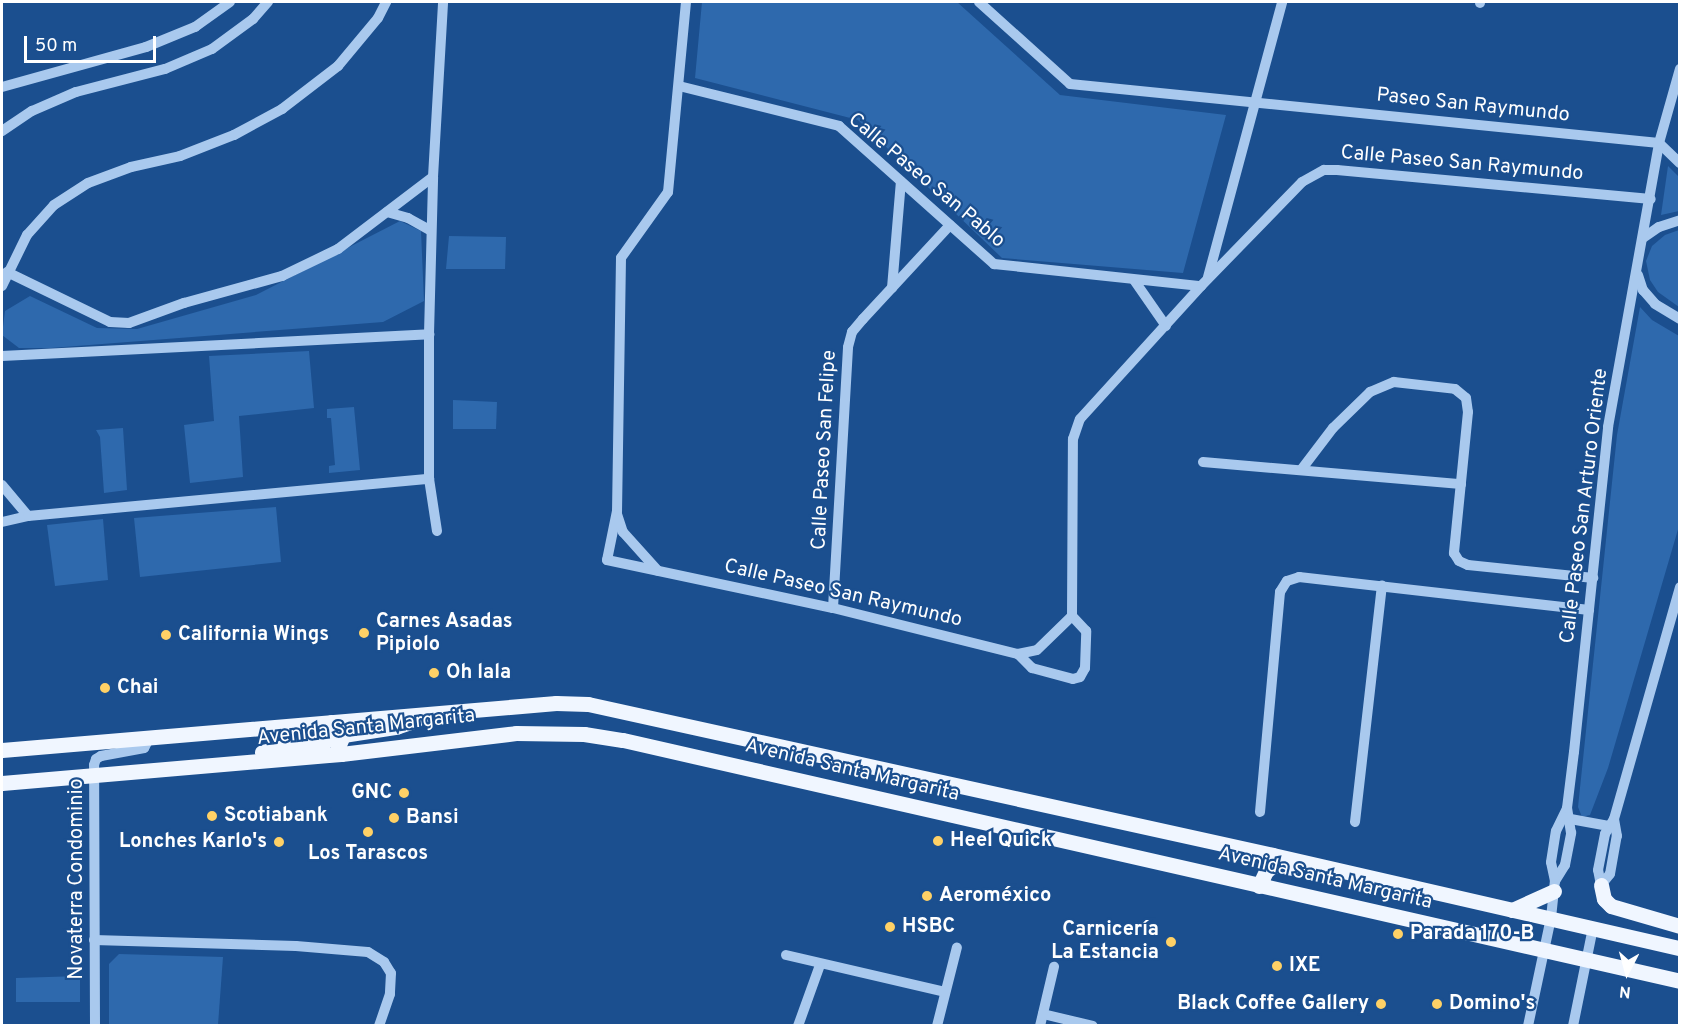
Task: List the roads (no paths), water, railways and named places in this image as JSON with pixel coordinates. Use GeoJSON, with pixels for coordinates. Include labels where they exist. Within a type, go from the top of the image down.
{"type":"FeatureCollection","features":[{"type":"Feature","properties":{"kind":"main road","name":"Avenida Santa Margarita"},"geometry":{"type":"LineString","coordinates":[[2,750],[556,703],[588,704],[622,709],[1680,948]]}},
{"type":"Feature","properties":{"kind":"main road"},"geometry":{"type":"LineString","coordinates":[[341,754],[338,747],[343,735],[406,724],[424,714]]}},
{"type":"Feature","properties":{"kind":"main road"},"geometry":{"type":"LineString","coordinates":[[246,761],[271,749],[323,743],[329,739],[331,722]]}},
{"type":"Feature","properties":{"kind":"main road","name":"Avenida Santa Margarita"},"geometry":{"type":"LineString","coordinates":[[2,783],[341,754],[516,733],[584,734],[634,742],[1680,981]]}},
{"type":"Feature","properties":{"kind":"main road"},"geometry":{"type":"LineString","coordinates":[[2,740],[18,748]]}},
{"type":"Feature","properties":{"kind":"main road"},"geometry":{"type":"LineString","coordinates":[[1259,886],[1266,871],[1274,865],[1346,873]]}},
{"type":"Feature","properties":{"kind":"main road"},"geometry":{"type":"LineString","coordinates":[[1602,885],[1604,899],[1611,906],[1680,926]]}},
{"type":"Feature","properties":{"kind":"main road"},"geometry":{"type":"LineString","coordinates":[[1512,910],[1554,886]]}},
{"type":"Feature","properties":{"kind":"street"},"geometry":{"type":"LineString","coordinates":[[2,87],[146,47],[195,27],[230,2]]}},
{"type":"Feature","properties":{"kind":"street"},"geometry":{"type":"LineString","coordinates":[[2,131],[32,111],[76,92],[165,69],[212,49],[253,19],[268,2]]}},
{"type":"Feature","properties":{"kind":"street"},"geometry":{"type":"LineString","coordinates":[[2,286],[27,236],[54,205],[88,183],[131,167],[180,156],[234,135],[282,109],[338,66],[378,18],[386,2]]}},
{"type":"Feature","properties":{"kind":"street"},"geometry":{"type":"LineString","coordinates":[[437,531],[429,479],[429,334],[433,177],[443,2]]}},
{"type":"Feature","properties":{"kind":"street","name":"Calle Paseo San Raymundo"},"geometry":{"type":"LineString","coordinates":[[686,2],[668,192],[621,258],[617,511],[607,560],[833,608],[1018,654],[1032,668],[1073,679],[1080,677],[1085,668],[1086,631],[1072,616],[1073,439],[1076,428],[1086,410],[1291,191],[1302,182],[1324,171],[1651,200]]}},
{"type":"Feature","properties":{"kind":"street","name":"Paseo San Raymundo"},"geometry":{"type":"LineString","coordinates":[[979,2],[1070,84],[1659,144]]}},
{"type":"Feature","properties":{"kind":"street","name":"Calle Paseo San Raymundo"},"geometry":{"type":"LineString","coordinates":[[1204,283],[1282,2]]}},
{"type":"Feature","properties":{"kind":"street","name":"Calle Paseo San Arturo Oriente"},"geometry":{"type":"LineString","coordinates":[[1528,1026],[1551,918],[1554,886],[1551,862],[1566,815],[1608,427],[1651,200],[1659,144],[1680,69]]}},
{"type":"Feature","properties":{"kind":"street","name":"Calle Paseo San Pablo"},"geometry":{"type":"LineString","coordinates":[[679,86],[839,126],[994,264],[1134,280],[1204,283]]}},
{"type":"Feature","properties":{"kind":"street"},"geometry":{"type":"LineString","coordinates":[[1659,144],[1680,162]]}},
{"type":"Feature","properties":{"kind":"street"},"geometry":{"type":"LineString","coordinates":[[7,272],[110,322],[129,323],[184,303],[282,276],[338,249],[433,177]]}},
{"type":"Feature","properties":{"kind":"street"},"geometry":{"type":"LineString","coordinates":[[892,288],[901,182]]}},
{"type":"Feature","properties":{"kind":"street"},"geometry":{"type":"LineString","coordinates":[[387,212],[408,218],[431,231]]}},
{"type":"Feature","properties":{"kind":"street"},"geometry":{"type":"LineString","coordinates":[[1643,238],[1659,227],[1680,220]]}},
{"type":"Feature","properties":{"kind":"street","name":"Calle Paseo San Felipe"},"geometry":{"type":"LineString","coordinates":[[833,608],[848,347],[852,332],[950,225]]}},
{"type":"Feature","properties":{"kind":"street"},"geometry":{"type":"LineString","coordinates":[[1637,272],[1643,291],[1655,304],[1680,319]]}},
{"type":"Feature","properties":{"kind":"street"},"geometry":{"type":"LineString","coordinates":[[1134,280],[1166,326]]}},
{"type":"Feature","properties":{"kind":"street"},"geometry":{"type":"LineString","coordinates":[[2,356],[429,334]]}},
{"type":"Feature","properties":{"kind":"street"},"geometry":{"type":"LineString","coordinates":[[1301,470],[1334,428],[1370,392],[1394,382],[1455,389],[1466,398],[1468,412],[1454,553],[1459,561],[1468,565],[1593,578]]}},
{"type":"Feature","properties":{"kind":"street"},"geometry":{"type":"LineString","coordinates":[[1203,462],[1461,484]]}},
{"type":"Feature","properties":{"kind":"street"},"geometry":{"type":"LineString","coordinates":[[2,522],[28,516],[429,479]]}},
{"type":"Feature","properties":{"kind":"street"},"geometry":{"type":"LineString","coordinates":[[2,485],[28,516]]}},
{"type":"Feature","properties":{"kind":"street","name":"Calle Paseo San Raymundo"},"geometry":{"type":"LineString","coordinates":[[617,511],[623,532],[647,562],[661,573]]}},
{"type":"Feature","properties":{"kind":"street"},"geometry":{"type":"LineString","coordinates":[[1260,812],[1280,592],[1287,580],[1299,577],[1589,610]]}},
{"type":"Feature","properties":{"kind":"street"},"geometry":{"type":"LineString","coordinates":[[1355,822],[1382,586]]}},
{"type":"Feature","properties":{"kind":"street"},"geometry":{"type":"LineString","coordinates":[[1602,885],[1598,870],[1605,834],[1613,824],[1680,587]]}},
{"type":"Feature","properties":{"kind":"street"},"geometry":{"type":"LineString","coordinates":[[1018,654],[1037,650],[1072,616]]}},
{"type":"Feature","properties":{"kind":"street","name":"Novaterra Condominio"},"geometry":{"type":"LineString","coordinates":[[95,1026],[94,775],[96,759],[144,748],[150,738]]}},
{"type":"Feature","properties":{"kind":"street"},"geometry":{"type":"LineString","coordinates":[[1566,815],[1613,824]]}},
{"type":"Feature","properties":{"kind":"street"},"geometry":{"type":"LineString","coordinates":[[1574,1026],[1593,928]]}},
{"type":"Feature","properties":{"kind":"street"},"geometry":{"type":"LineString","coordinates":[[94,940],[296,946],[368,952],[384,962],[391,974],[390,994],[379,1026]]}},
{"type":"Feature","properties":{"kind":"street"},"geometry":{"type":"LineString","coordinates":[[937,1026],[957,947]]}},
{"type":"Feature","properties":{"kind":"street"},"geometry":{"type":"LineString","coordinates":[[786,955],[820,965],[945,992]]}},
{"type":"Feature","properties":{"kind":"street"},"geometry":{"type":"LineString","coordinates":[[798,1026],[820,965]]}},
{"type":"Feature","properties":{"kind":"street"},"geometry":{"type":"LineString","coordinates":[[1054,967],[1042,1020],[1093,1026]]}},
{"type":"Feature","properties":{"kind":"place","name":"Carnes Asadas Pipiolo"},"geometry":{"type":"Point","coordinates":[364,633]}},
{"type":"Feature","properties":{"kind":"place","name":"California Wings"},"geometry":{"type":"Point","coordinates":[166,635]}},
{"type":"Feature","properties":{"kind":"place","name":"Oh lala"},"geometry":{"type":"Point","coordinates":[434,673]}},
{"type":"Feature","properties":{"kind":"place","name":"Chai"},"geometry":{"type":"Point","coordinates":[105,688]}},
{"type":"Feature","properties":{"kind":"place","name":"GNC"},"geometry":{"type":"Point","coordinates":[404,793]}},
{"type":"Feature","properties":{"kind":"place","name":"Scotiabank"},"geometry":{"type":"Point","coordinates":[212,816]}},
{"type":"Feature","properties":{"kind":"place","name":"Bansi"},"geometry":{"type":"Point","coordinates":[394,818]}},
{"type":"Feature","properties":{"kind":"place","name":"Los Tarascos"},"geometry":{"type":"Point","coordinates":[368,832]}},
{"type":"Feature","properties":{"kind":"place","name":"Heel Quick"},"geometry":{"type":"Point","coordinates":[938,841]}},
{"type":"Feature","properties":{"kind":"place","name":"Lonches Karlo's"},"geometry":{"type":"Point","coordinates":[279,842]}},
{"type":"Feature","properties":{"kind":"place","name":"Aeroméxico"},"geometry":{"type":"Point","coordinates":[927,896]}},
{"type":"Feature","properties":{"kind":"place","name":"HSBC"},"geometry":{"type":"Point","coordinates":[890,927]}},
{"type":"Feature","properties":{"kind":"place","name":"Parada 170-B"},"geometry":{"type":"Point","coordinates":[1398,934]}},
{"type":"Feature","properties":{"kind":"place","name":"Carnicería La Estancia"},"geometry":{"type":"Point","coordinates":[1171,942]}},
{"type":"Feature","properties":{"kind":"place","name":"IXE"},"geometry":{"type":"Point","coordinates":[1277,966]}},
{"type":"Feature","properties":{"kind":"place","name":"Black Coffee Gallery"},"geometry":{"type":"Point","coordinates":[1381,1004]}},
{"type":"Feature","properties":{"kind":"place","name":"Domino's"},"geometry":{"type":"Point","coordinates":[1437,1004]}}]}
